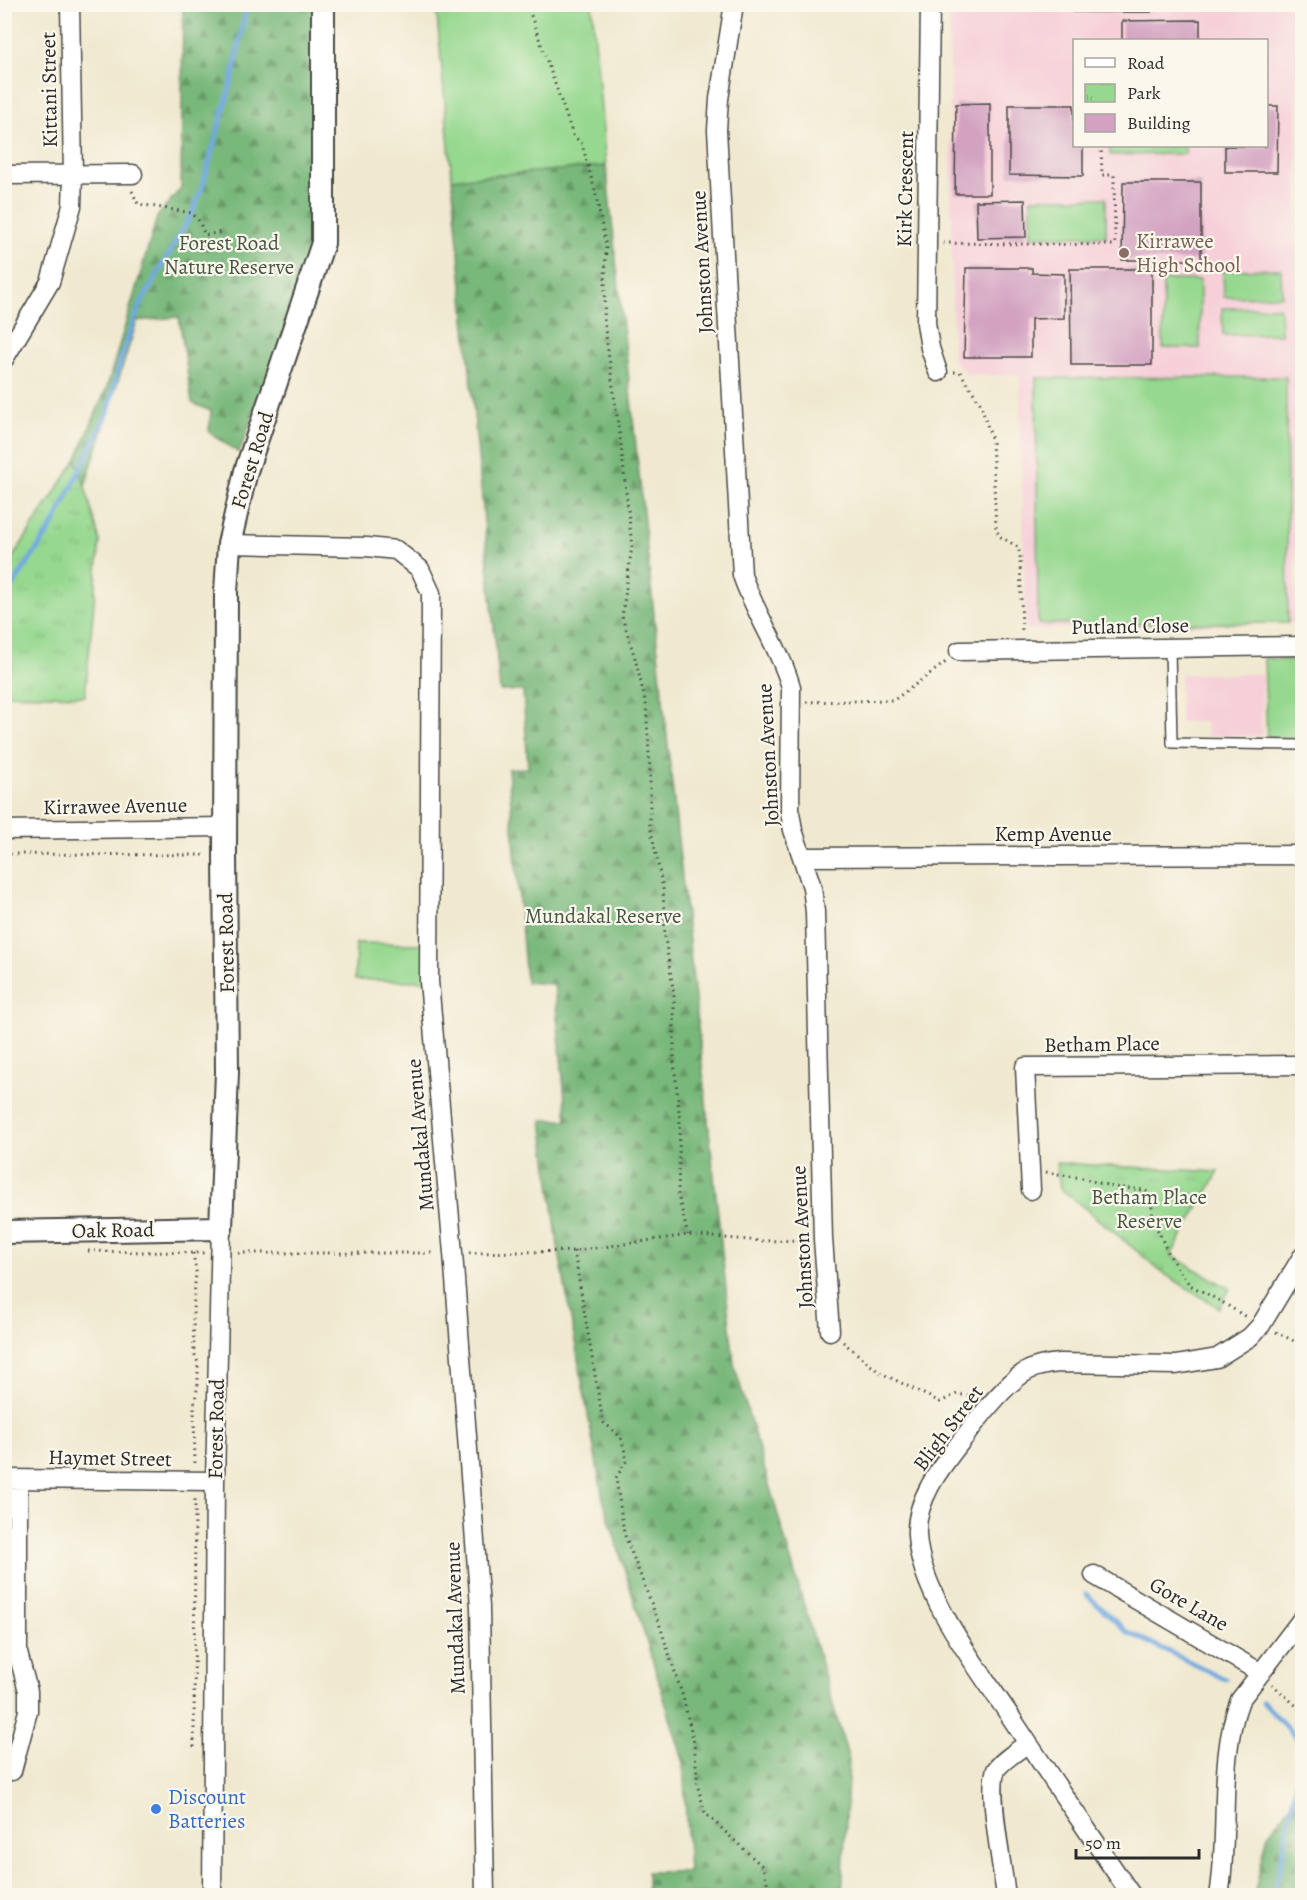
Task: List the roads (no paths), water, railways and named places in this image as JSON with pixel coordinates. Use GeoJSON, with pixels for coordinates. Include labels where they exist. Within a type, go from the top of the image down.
{"type":"FeatureCollection","features":[{"type":"Feature","properties":{"kind":"street","name":"Kittani Street"},"geometry":{"type":"LineString","coordinates":[[4,359],[51,282],[72,206],[70,4]]}},
{"type":"Feature","properties":{"kind":"street","name":"Forest Road"},"geometry":{"type":"LineString","coordinates":[[212,1896],[219,1253],[227,1072],[226,592],[229,544],[246,471],[323,243],[323,4]]}},
{"type":"Feature","properties":{"kind":"street","name":"Johnston Avenue"},"geometry":{"type":"LineString","coordinates":[[734,4],[719,99],[717,130],[742,575],[749,596],[787,672],[791,687],[790,812],[793,830],[812,887],[814,912],[823,1239],[830,1331]]}},
{"type":"Feature","properties":{"kind":"street","name":"Kirk Crescent"},"geometry":{"type":"LineString","coordinates":[[930,4],[926,323],[930,348],[938,372]]}},
{"type":"Feature","properties":{"kind":"street"},"geometry":{"type":"LineString","coordinates":[[4,175],[133,174]]}},
{"type":"Feature","properties":{"kind":"street","name":"Mundakal Avenue"},"geometry":{"type":"LineString","coordinates":[[229,544],[367,546],[396,549],[420,569],[431,593],[429,981],[453,1253],[480,1607],[485,1896]]}},
{"type":"Feature","properties":{"kind":"street","name":"Putland Close"},"geometry":{"type":"LineString","coordinates":[[959,651],[1301,646]]}},
{"type":"Feature","properties":{"kind":"street","name":"Kirrawee Avenue"},"geometry":{"type":"LineString","coordinates":[[4,830],[225,828]]}},
{"type":"Feature","properties":{"kind":"street","name":"Kemp Avenue"},"geometry":{"type":"LineString","coordinates":[[803,857],[1302,855]]}},
{"type":"Feature","properties":{"kind":"street","name":"Betham Place"},"geometry":{"type":"LineString","coordinates":[[1031,1190],[1025,1068],[1302,1065]]}},
{"type":"Feature","properties":{"kind":"street","name":"Oak Road"},"geometry":{"type":"LineString","coordinates":[[4,1232],[221,1228]]}},
{"type":"Feature","properties":{"kind":"street","name":"Bligh Street"},"geometry":{"type":"LineString","coordinates":[[1132,1896],[948,1621],[934,1595],[922,1562],[917,1534],[919,1515],[938,1471],[975,1423],[1017,1378],[1030,1369],[1060,1363],[1176,1365],[1216,1358],[1250,1337],[1261,1325],[1302,1257]]}},
{"type":"Feature","properties":{"kind":"street"},"geometry":{"type":"LineString","coordinates":[[11,1479],[18,1653],[28,1691],[28,1711],[12,1772]]}},
{"type":"Feature","properties":{"kind":"street","name":"Haymet Street"},"geometry":{"type":"LineString","coordinates":[[11,1479],[215,1481]]}},
{"type":"Feature","properties":{"kind":"street","name":"Gore Lane"},"geometry":{"type":"LineString","coordinates":[[1094,1575],[1261,1673]]}},
{"type":"Feature","properties":{"kind":"street"},"geometry":{"type":"LineString","coordinates":[[1219,1896],[1225,1837],[1230,1733],[1240,1700],[1302,1619]]}},
{"type":"Feature","properties":{"kind":"street"},"geometry":{"type":"LineString","coordinates":[[1006,1896],[993,1804],[994,1781],[997,1769],[1028,1743]]}},
{"type":"Feature","properties":{"kind":"lane"},"geometry":{"type":"LineString","coordinates":[[1170,647],[1172,743],[1302,745]]}},
{"type":"Feature","properties":{"kind":"waterway"},"geometry":{"type":"LineString","coordinates":[[4,599],[55,522],[108,412],[121,359],[139,307],[192,213],[201,191],[233,76],[247,4]]}},
{"type":"Feature","properties":{"kind":"waterway"},"geometry":{"type":"LineString","coordinates":[[1086,1594],[1126,1631],[1225,1679]]}},
{"type":"Feature","properties":{"kind":"waterway"},"geometry":{"type":"LineString","coordinates":[[1263,1702],[1302,1744]]}},
{"type":"Feature","properties":{"kind":"waterway"},"geometry":{"type":"LineString","coordinates":[[1274,1896],[1302,1760]]}},
{"type":"Feature","properties":{"kind":"place","name":"Kirrawee High School"},"geometry":{"type":"Point","coordinates":[1124,253]}},
{"type":"Feature","properties":{"kind":"place","name":"Discount Batteries"},"geometry":{"type":"Point","coordinates":[156,1809]}},
{"type":"Feature","properties":{"kind":"park label","name":"Forest Road Nature Reserve"},"geometry":{"type":"Point","coordinates":[229,255]}},
{"type":"Feature","properties":{"kind":"park label","name":"Mundakal Reserve"},"geometry":{"type":"Point","coordinates":[603,916]}},
{"type":"Feature","properties":{"kind":"park label","name":"Betham Place Reserve"},"geometry":{"type":"Point","coordinates":[1149,1209]}}]}
